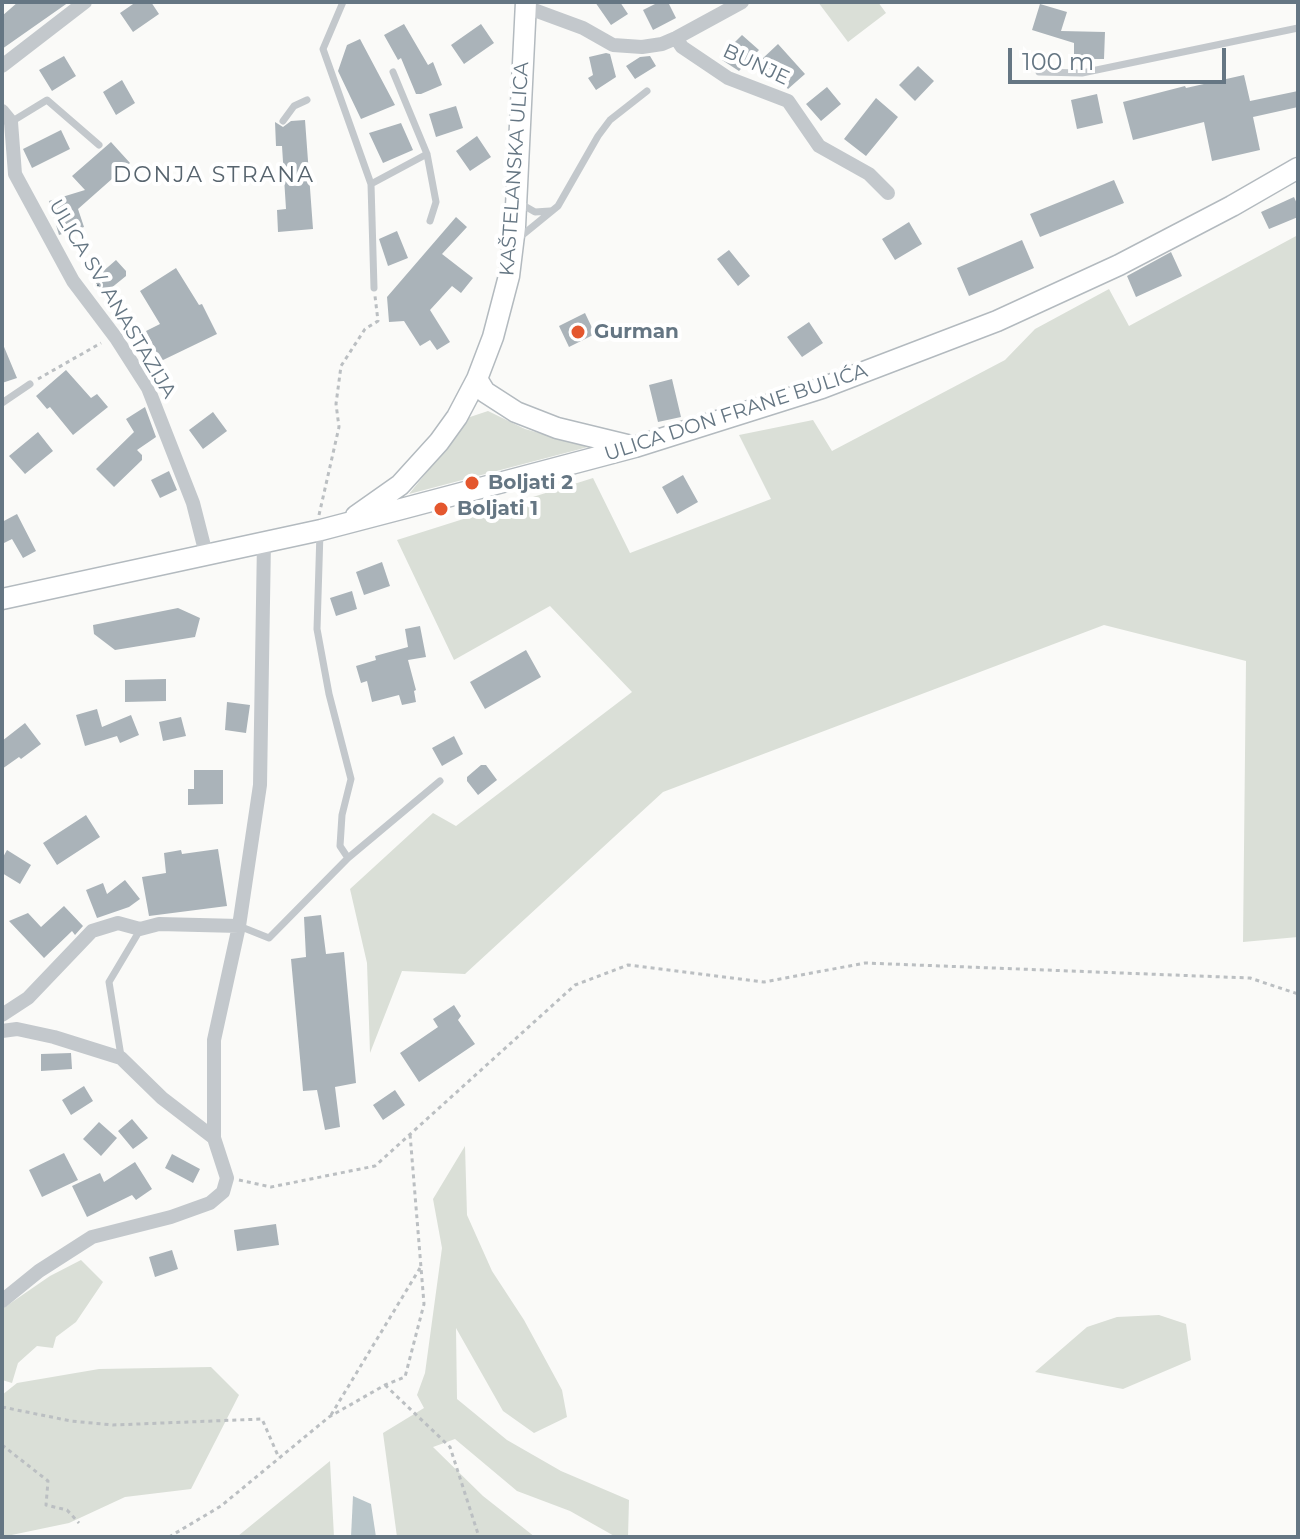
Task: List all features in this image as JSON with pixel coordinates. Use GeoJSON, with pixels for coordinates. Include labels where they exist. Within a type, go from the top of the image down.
{"type":"FeatureCollection","features":[{"type":"Feature","properties":{"kind":"street"},"geometry":{"type":"LineString","coordinates":[[2,66],[85,2]]}},
{"type":"Feature","properties":{"kind":"street","name":"BUNJE"},"geometry":{"type":"LineString","coordinates":[[526,5],[583,28],[613,45],[642,47],[676,38],[742,2]]}},
{"type":"Feature","properties":{"kind":"street","name":"KAŠTELANSKA ULICA"},"geometry":{"type":"LineString","coordinates":[[330,527],[384,497],[420,464],[457,417],[477,379],[502,308],[512,249],[526,5]]}},
{"type":"Feature","properties":{"kind":"street","name":"BUNJE"},"geometry":{"type":"LineString","coordinates":[[676,38],[690,53],[728,78],[788,101],[819,146],[869,174],[888,193]]}},
{"type":"Feature","properties":{"kind":"street","name":"ULICA SV. ANASTAZIJA"},"geometry":{"type":"LineString","coordinates":[[6,117],[15,174],[73,281],[116,338],[148,388],[193,503],[206,554]]}},
{"type":"Feature","properties":{"kind":"street","name":"ULICA DON FRANE BULIĆA"},"geometry":{"type":"LineString","coordinates":[[2,599],[330,527],[635,447],[822,388],[997,321],[1133,257],[1298,168]]}},
{"type":"Feature","properties":{"kind":"street"},"geometry":{"type":"LineString","coordinates":[[477,379],[485,392],[525,416],[586,437],[635,447]]}},
{"type":"Feature","properties":{"kind":"street"},"geometry":{"type":"LineString","coordinates":[[2,1301],[39,1271],[92,1237],[171,1217],[210,1203],[223,1192],[227,1178],[214,1138],[214,1040],[239,926],[260,785],[264,541]]}},
{"type":"Feature","properties":{"kind":"street"},"geometry":{"type":"LineString","coordinates":[[2,1015],[28,998],[92,931],[118,923],[140,929],[159,924],[239,926]]}},
{"type":"Feature","properties":{"kind":"street"},"geometry":{"type":"LineString","coordinates":[[2,1031],[17,1029],[54,1037],[121,1058],[162,1098],[214,1138]]}},
{"type":"Feature","properties":{"kind":"lane"},"geometry":{"type":"LineString","coordinates":[[343,2],[323,49],[371,184],[374,288]]}},
{"type":"Feature","properties":{"kind":"lane"},"geometry":{"type":"LineString","coordinates":[[1039,72],[1082,73],[1298,28]]}},
{"type":"Feature","properties":{"kind":"lane"},"geometry":{"type":"LineString","coordinates":[[393,72],[427,154],[436,202],[430,221]]}},
{"type":"Feature","properties":{"kind":"lane"},"geometry":{"type":"LineString","coordinates":[[512,249],[522,235],[558,206],[604,128],[647,91]]}},
{"type":"Feature","properties":{"kind":"lane"},"geometry":{"type":"LineString","coordinates":[[6,117],[47,100],[99,145]]}},
{"type":"Feature","properties":{"kind":"lane"},"geometry":{"type":"LineString","coordinates":[[283,121],[294,106],[307,100]]}},
{"type":"Feature","properties":{"kind":"lane"},"geometry":{"type":"LineString","coordinates":[[371,184],[427,154]]}},
{"type":"Feature","properties":{"kind":"lane"},"geometry":{"type":"LineString","coordinates":[[516,195],[521,203],[535,212],[543,213],[558,206]]}},
{"type":"Feature","properties":{"kind":"lane"},"geometry":{"type":"LineString","coordinates":[[2,403],[30,384]]}},
{"type":"Feature","properties":{"kind":"lane"},"geometry":{"type":"LineString","coordinates":[[330,527],[317,629],[329,694],[351,779],[342,815],[340,846],[348,858]]}},
{"type":"Feature","properties":{"kind":"lane"},"geometry":{"type":"LineString","coordinates":[[239,926],[269,938],[348,858],[440,781]]}},
{"type":"Feature","properties":{"kind":"lane"},"geometry":{"type":"LineString","coordinates":[[121,1058],[109,982],[140,929]]}},
{"type":"Feature","properties":{"kind":"path"},"geometry":{"type":"LineString","coordinates":[[330,527],[319,510],[339,427],[336,404],[341,366],[365,329],[378,321],[374,288]]}},
{"type":"Feature","properties":{"kind":"path"},"geometry":{"type":"LineString","coordinates":[[30,384],[101,343],[116,338]]}},
{"type":"Feature","properties":{"kind":"path"},"geometry":{"type":"LineString","coordinates":[[227,1178],[271,1187],[375,1166],[575,985],[628,965],[764,982],[865,963],[1250,978],[1298,994]]}},
{"type":"Feature","properties":{"kind":"path"},"geometry":{"type":"LineString","coordinates":[[169,1537],[221,1506],[329,1417],[405,1377],[424,1304],[410,1133]]}},
{"type":"Feature","properties":{"kind":"path"},"geometry":{"type":"LineString","coordinates":[[329,1417],[420,1268]]}},
{"type":"Feature","properties":{"kind":"path"},"geometry":{"type":"LineString","coordinates":[[385,1385],[450,1447],[479,1537]]}},
{"type":"Feature","properties":{"kind":"path"},"geometry":{"type":"LineString","coordinates":[[2,1407],[71,1421],[113,1425],[262,1419],[279,1458]]}},
{"type":"Feature","properties":{"kind":"path"},"geometry":{"type":"LineString","coordinates":[[2,1445],[48,1481],[46,1505],[67,1510],[79,1523]]}},
{"type":"Feature","properties":{"kind":"shaded area"},"geometry":{"type":"Polygon","coordinates":[[[818,2],[878,2],[886,13],[848,42],[818,2]]]}},
{"type":"Feature","properties":{"kind":"shaded area"},"geometry":{"type":"Polygon","coordinates":[[[1298,235],[1298,937],[1243,942],[1246,661],[1104,625],[663,792],[465,974],[402,971],[370,1053],[367,963],[350,889],[433,813],[456,826],[632,692],[550,606],[454,660],[397,540],[593,478],[630,553],[771,499],[739,435],[813,420],[832,451],[1005,360],[1035,329],[1109,289],[1129,326],[1298,235]]]}},
{"type":"Feature","properties":{"kind":"shaded area"},"geometry":{"type":"Polygon","coordinates":[[[488,411],[525,429],[588,447],[409,494],[467,418],[488,411]]]}},
{"type":"Feature","properties":{"kind":"shaded area"},"geometry":{"type":"Polygon","coordinates":[[[465,1146],[467,1215],[492,1271],[524,1320],[562,1390],[567,1417],[534,1433],[503,1411],[456,1328],[457,1399],[507,1440],[561,1471],[629,1500],[628,1537],[616,1537],[570,1511],[517,1491],[455,1439],[433,1447],[483,1496],[535,1537],[397,1537],[383,1433],[424,1408],[417,1395],[425,1373],[442,1248],[433,1199],[465,1146]]]}},
{"type":"Feature","properties":{"kind":"shaded area"},"geometry":{"type":"Polygon","coordinates":[[[81,1260],[103,1282],[76,1322],[56,1337],[53,1348],[37,1346],[18,1363],[12,1383],[2,1380],[2,1309],[50,1276],[81,1260]]]}},
{"type":"Feature","properties":{"kind":"shaded area"},"geometry":{"type":"Polygon","coordinates":[[[1159,1315],[1186,1324],[1191,1360],[1123,1389],[1035,1372],[1087,1327],[1117,1317],[1159,1315]]]}},
{"type":"Feature","properties":{"kind":"shaded area"},"geometry":{"type":"Polygon","coordinates":[[[211,1367],[239,1395],[191,1489],[125,1497],[69,1523],[2,1537],[2,1395],[17,1383],[99,1369],[211,1367]]]}},
{"type":"Feature","properties":{"kind":"shaded area"},"geometry":{"type":"Polygon","coordinates":[[[330,1461],[334,1537],[237,1537],[238,1536],[330,1461]]]}},
{"type":"Feature","properties":{"kind":"shaded area"},"geometry":{"type":"Polygon","coordinates":[[[353,1496],[371,1504],[376,1537],[351,1537],[353,1496]]]}},
{"type":"Feature","properties":{"kind":"building"},"geometry":{"type":"Polygon","coordinates":[[[18,2],[69,2],[2,49],[2,16],[18,2]]]}},
{"type":"Feature","properties":{"kind":"building"},"geometry":{"type":"Polygon","coordinates":[[[136,2],[151,2],[159,14],[133,32],[120,13],[136,2]]]}},
{"type":"Feature","properties":{"kind":"building"},"geometry":{"type":"Polygon","coordinates":[[[595,2],[620,2],[628,14],[611,25],[595,2]]]}},
{"type":"Feature","properties":{"kind":"building"},"geometry":{"type":"Polygon","coordinates":[[[659,2],[668,2],[676,18],[653,30],[643,10],[659,2]]]}},
{"type":"Feature","properties":{"kind":"building"},"geometry":{"type":"Polygon","coordinates":[[[1040,4],[1067,12],[1061,31],[1105,32],[1104,59],[1074,59],[1074,43],[1032,30],[1040,4]]]}},
{"type":"Feature","properties":{"kind":"building"},"geometry":{"type":"Polygon","coordinates":[[[404,24],[428,65],[433,62],[442,85],[421,94],[416,94],[401,58],[398,60],[384,35],[404,24]]]}},
{"type":"Feature","properties":{"kind":"building"},"geometry":{"type":"Polygon","coordinates":[[[481,24],[494,43],[464,64],[451,45],[481,24]]]}},
{"type":"Feature","properties":{"kind":"building"},"geometry":{"type":"Polygon","coordinates":[[[742,35],[759,50],[739,71],[722,60],[726,51],[742,35]]]}},
{"type":"Feature","properties":{"kind":"building"},"geometry":{"type":"Polygon","coordinates":[[[360,39],[395,105],[361,119],[338,71],[347,45],[360,39]]]}},
{"type":"Feature","properties":{"kind":"building"},"geometry":{"type":"Polygon","coordinates":[[[778,44],[805,74],[788,89],[761,60],[778,44]]]}},
{"type":"Feature","properties":{"kind":"building"},"geometry":{"type":"Polygon","coordinates":[[[610,54],[616,77],[596,90],[588,78],[593,75],[589,57],[610,54]]]}},
{"type":"Feature","properties":{"kind":"building"},"geometry":{"type":"Polygon","coordinates":[[[64,56],[76,76],[52,91],[39,70],[64,56]]]}},
{"type":"Feature","properties":{"kind":"building"},"geometry":{"type":"Polygon","coordinates":[[[650,56],[656,66],[635,79],[626,66],[640,57],[650,56]]]}},
{"type":"Feature","properties":{"kind":"building"},"geometry":{"type":"Polygon","coordinates":[[[918,66],[934,81],[915,101],[899,85],[918,66]]]}},
{"type":"Feature","properties":{"kind":"building"},"geometry":{"type":"Polygon","coordinates":[[[1244,75],[1250,101],[1298,91],[1298,107],[1253,117],[1260,150],[1212,161],[1204,122],[1133,140],[1123,102],[1244,75]]]}},
{"type":"Feature","properties":{"kind":"building"},"geometry":{"type":"Polygon","coordinates":[[[122,80],[135,103],[116,115],[103,92],[122,80]]]}},
{"type":"Feature","properties":{"kind":"building"},"geometry":{"type":"Polygon","coordinates":[[[827,87],[841,104],[821,121],[806,104],[827,87]]]}},
{"type":"Feature","properties":{"kind":"building"},"geometry":{"type":"Polygon","coordinates":[[[1097,94],[1103,123],[1077,129],[1071,100],[1097,94]]]}},
{"type":"Feature","properties":{"kind":"building"},"geometry":{"type":"Polygon","coordinates":[[[876,98],[898,117],[866,156],[844,139],[876,98]]]}},
{"type":"Feature","properties":{"kind":"building"},"geometry":{"type":"Polygon","coordinates":[[[456,106],[463,128],[436,137],[429,114],[456,106]]]}},
{"type":"Feature","properties":{"kind":"building"},"geometry":{"type":"Polygon","coordinates":[[[305,120],[313,229],[278,232],[277,210],[286,209],[282,146],[276,146],[275,122],[283,127],[291,121],[305,120]]]}},
{"type":"Feature","properties":{"kind":"building"},"geometry":{"type":"Polygon","coordinates":[[[401,123],[413,150],[383,163],[369,133],[401,123]]]}},
{"type":"Feature","properties":{"kind":"building"},"geometry":{"type":"Polygon","coordinates":[[[61,130],[70,149],[32,168],[23,149],[61,130]]]}},
{"type":"Feature","properties":{"kind":"building"},"geometry":{"type":"Polygon","coordinates":[[[477,136],[491,157],[470,171],[456,151],[477,136]]]}},
{"type":"Feature","properties":{"kind":"building"},"geometry":{"type":"Polygon","coordinates":[[[111,142],[130,163],[78,209],[84,227],[59,235],[49,201],[85,190],[72,176],[111,142]]]}},
{"type":"Feature","properties":{"kind":"building"},"geometry":{"type":"Polygon","coordinates":[[[1114,180],[1124,203],[1040,237],[1030,214],[1114,180]]]}},
{"type":"Feature","properties":{"kind":"building"},"geometry":{"type":"Polygon","coordinates":[[[1294,197],[1298,217],[1269,229],[1261,212],[1294,197]]]}},
{"type":"Feature","properties":{"kind":"building"},"geometry":{"type":"Polygon","coordinates":[[[456,217],[467,227],[442,254],[473,278],[461,293],[452,286],[430,310],[450,342],[437,350],[430,340],[420,346],[404,321],[389,322],[387,297],[456,217]]]}},
{"type":"Feature","properties":{"kind":"building"},"geometry":{"type":"Polygon","coordinates":[[[909,222],[922,244],[895,260],[882,239],[909,222]]]}},
{"type":"Feature","properties":{"kind":"building"},"geometry":{"type":"Polygon","coordinates":[[[397,231],[408,258],[388,266],[379,239],[397,231]]]}},
{"type":"Feature","properties":{"kind":"building"},"geometry":{"type":"Polygon","coordinates":[[[1022,240],[1034,268],[969,296],[957,268],[1022,240]]]}},
{"type":"Feature","properties":{"kind":"building"},"geometry":{"type":"Polygon","coordinates":[[[729,250],[750,276],[738,286],[717,259],[729,250]]]}},
{"type":"Feature","properties":{"kind":"building"},"geometry":{"type":"Polygon","coordinates":[[[1171,252],[1182,276],[1136,297],[1127,276],[1171,252]]]}},
{"type":"Feature","properties":{"kind":"building"},"geometry":{"type":"Polygon","coordinates":[[[116,260],[126,271],[126,276],[105,293],[93,280],[116,260]]]}},
{"type":"Feature","properties":{"kind":"building"},"geometry":{"type":"Polygon","coordinates":[[[176,268],[199,305],[202,304],[217,334],[161,361],[146,331],[160,324],[140,291],[176,268]]]}},
{"type":"Feature","properties":{"kind":"building"},"geometry":{"type":"Polygon","coordinates":[[[585,313],[595,334],[569,347],[559,326],[585,313]]]}},
{"type":"Feature","properties":{"kind":"building"},"geometry":{"type":"Polygon","coordinates":[[[809,322],[823,343],[802,357],[787,337],[809,322]]]}},
{"type":"Feature","properties":{"kind":"building"},"geometry":{"type":"Polygon","coordinates":[[[2,342],[17,378],[2,383],[2,342]]]}},
{"type":"Feature","properties":{"kind":"building"},"geometry":{"type":"Polygon","coordinates":[[[66,370],[91,398],[97,394],[108,407],[73,435],[50,407],[47,409],[36,396],[66,370]]]}},
{"type":"Feature","properties":{"kind":"building"},"geometry":{"type":"Polygon","coordinates":[[[672,379],[681,417],[658,422],[649,385],[672,379]]]}},
{"type":"Feature","properties":{"kind":"building"},"geometry":{"type":"Polygon","coordinates":[[[145,407],[156,437],[137,450],[142,460],[114,487],[96,469],[134,432],[126,419],[145,407]]]}},
{"type":"Feature","properties":{"kind":"building"},"geometry":{"type":"Polygon","coordinates":[[[213,412],[227,431],[203,449],[189,430],[213,412]]]}},
{"type":"Feature","properties":{"kind":"building"},"geometry":{"type":"Polygon","coordinates":[[[38,432],[53,451],[25,474],[9,456],[38,432]]]}},
{"type":"Feature","properties":{"kind":"building"},"geometry":{"type":"Polygon","coordinates":[[[169,471],[177,490],[160,498],[151,480],[169,471]]]}},
{"type":"Feature","properties":{"kind":"building"},"geometry":{"type":"Polygon","coordinates":[[[683,475],[698,502],[677,514],[662,487],[683,475]]]}},
{"type":"Feature","properties":{"kind":"building"},"geometry":{"type":"Polygon","coordinates":[[[17,514],[36,551],[23,558],[12,539],[2,544],[2,522],[17,514]]]}},
{"type":"Feature","properties":{"kind":"building"},"geometry":{"type":"Polygon","coordinates":[[[382,562],[390,586],[364,595],[356,572],[382,562]]]}},
{"type":"Feature","properties":{"kind":"building"},"geometry":{"type":"Polygon","coordinates":[[[352,591],[357,609],[336,616],[330,598],[352,591]]]}},
{"type":"Feature","properties":{"kind":"building"},"geometry":{"type":"Polygon","coordinates":[[[178,608],[200,618],[195,637],[115,650],[94,634],[93,625],[178,608]]]}},
{"type":"Feature","properties":{"kind":"building"},"geometry":{"type":"Polygon","coordinates":[[[420,626],[426,657],[408,660],[416,702],[402,705],[399,695],[372,702],[367,681],[361,683],[356,666],[376,660],[375,656],[408,647],[405,629],[420,626]]]}},
{"type":"Feature","properties":{"kind":"building"},"geometry":{"type":"Polygon","coordinates":[[[526,650],[541,677],[485,709],[470,682],[526,650]]]}},
{"type":"Feature","properties":{"kind":"building"},"geometry":{"type":"Polygon","coordinates":[[[166,679],[166,701],[125,702],[125,680],[166,679]]]}},
{"type":"Feature","properties":{"kind":"building"},"geometry":{"type":"Polygon","coordinates":[[[227,702],[250,705],[246,733],[225,730],[227,702]]]}},
{"type":"Feature","properties":{"kind":"building"},"geometry":{"type":"Polygon","coordinates":[[[97,709],[102,727],[131,715],[139,735],[120,743],[117,736],[85,746],[76,715],[97,709]]]}},
{"type":"Feature","properties":{"kind":"building"},"geometry":{"type":"Polygon","coordinates":[[[181,717],[186,736],[163,741],[159,722],[181,717]]]}},
{"type":"Feature","properties":{"kind":"building"},"geometry":{"type":"Polygon","coordinates":[[[25,723],[41,744],[2,769],[2,741],[25,723]]]}},
{"type":"Feature","properties":{"kind":"building"},"geometry":{"type":"Polygon","coordinates":[[[454,736],[463,754],[442,766],[432,748],[454,736]]]}},
{"type":"Feature","properties":{"kind":"building"},"geometry":{"type":"Polygon","coordinates":[[[481,765],[486,765],[497,780],[478,795],[467,777],[481,765]]]}},
{"type":"Feature","properties":{"kind":"building"},"geometry":{"type":"Polygon","coordinates":[[[194,770],[223,770],[223,804],[188,805],[188,789],[194,789],[194,770]]]}},
{"type":"Feature","properties":{"kind":"building"},"geometry":{"type":"Polygon","coordinates":[[[86,815],[100,837],[57,865],[43,843],[86,815]]]}},
{"type":"Feature","properties":{"kind":"building"},"geometry":{"type":"Polygon","coordinates":[[[218,849],[227,906],[149,916],[142,877],[166,873],[164,853],[218,849]]]}},
{"type":"Feature","properties":{"kind":"building"},"geometry":{"type":"Polygon","coordinates":[[[7,850],[31,865],[20,884],[2,873],[2,859],[7,850]]]}},
{"type":"Feature","properties":{"kind":"building"},"geometry":{"type":"Polygon","coordinates":[[[125,880],[140,899],[129,907],[97,918],[86,890],[103,883],[107,894],[125,880]]]}},
{"type":"Feature","properties":{"kind":"building"},"geometry":{"type":"Polygon","coordinates":[[[64,906],[83,926],[75,935],[72,931],[44,958],[9,921],[28,913],[41,927],[64,906]]]}},
{"type":"Feature","properties":{"kind":"building"},"geometry":{"type":"Polygon","coordinates":[[[321,915],[326,954],[344,952],[356,1083],[335,1087],[340,1127],[325,1130],[317,1090],[303,1091],[291,959],[306,957],[304,917],[321,915]]]}},
{"type":"Feature","properties":{"kind":"building"},"geometry":{"type":"Polygon","coordinates":[[[454,1005],[461,1016],[458,1020],[475,1044],[419,1082],[400,1053],[438,1027],[433,1019],[454,1005]]]}},
{"type":"Feature","properties":{"kind":"building"},"geometry":{"type":"Polygon","coordinates":[[[71,1053],[72,1069],[41,1071],[41,1054],[71,1053]]]}},
{"type":"Feature","properties":{"kind":"building"},"geometry":{"type":"Polygon","coordinates":[[[84,1086],[93,1101],[71,1115],[62,1100],[84,1086]]]}},
{"type":"Feature","properties":{"kind":"building"},"geometry":{"type":"Polygon","coordinates":[[[395,1090],[405,1105],[383,1120],[373,1105],[395,1090]]]}},
{"type":"Feature","properties":{"kind":"building"},"geometry":{"type":"Polygon","coordinates":[[[132,1119],[148,1138],[133,1149],[118,1131],[132,1119]]]}},
{"type":"Feature","properties":{"kind":"building"},"geometry":{"type":"Polygon","coordinates":[[[99,1122],[117,1138],[101,1156],[83,1139],[99,1122]]]}},
{"type":"Feature","properties":{"kind":"building"},"geometry":{"type":"Polygon","coordinates":[[[64,1153],[78,1180],[42,1197],[29,1170],[64,1153]]]}},
{"type":"Feature","properties":{"kind":"building"},"geometry":{"type":"Polygon","coordinates":[[[172,1154],[200,1169],[193,1183],[165,1168],[172,1154]]]}},
{"type":"Feature","properties":{"kind":"building"},"geometry":{"type":"Polygon","coordinates":[[[135,1162],[152,1189],[136,1200],[132,1195],[87,1217],[72,1186],[100,1173],[104,1182],[135,1162]]]}},
{"type":"Feature","properties":{"kind":"building"},"geometry":{"type":"Polygon","coordinates":[[[276,1224],[279,1245],[237,1251],[234,1230],[276,1224]]]}},
{"type":"Feature","properties":{"kind":"building"},"geometry":{"type":"Polygon","coordinates":[[[172,1250],[178,1269],[155,1277],[149,1257],[172,1250]]]}},
{"type":"Feature","properties":{"kind":"place","name":"Gurman"},"geometry":{"type":"Point","coordinates":[578,332]}},
{"type":"Feature","properties":{"kind":"place","name":"Boljati 2"},"geometry":{"type":"Point","coordinates":[472,483]}},
{"type":"Feature","properties":{"kind":"place","name":"Boljati 1"},"geometry":{"type":"Point","coordinates":[441,509]}},
{"type":"Feature","properties":{"kind":"district","name":"DONJA STRANA"},"geometry":{"type":"Point","coordinates":[214,176]}}]}
